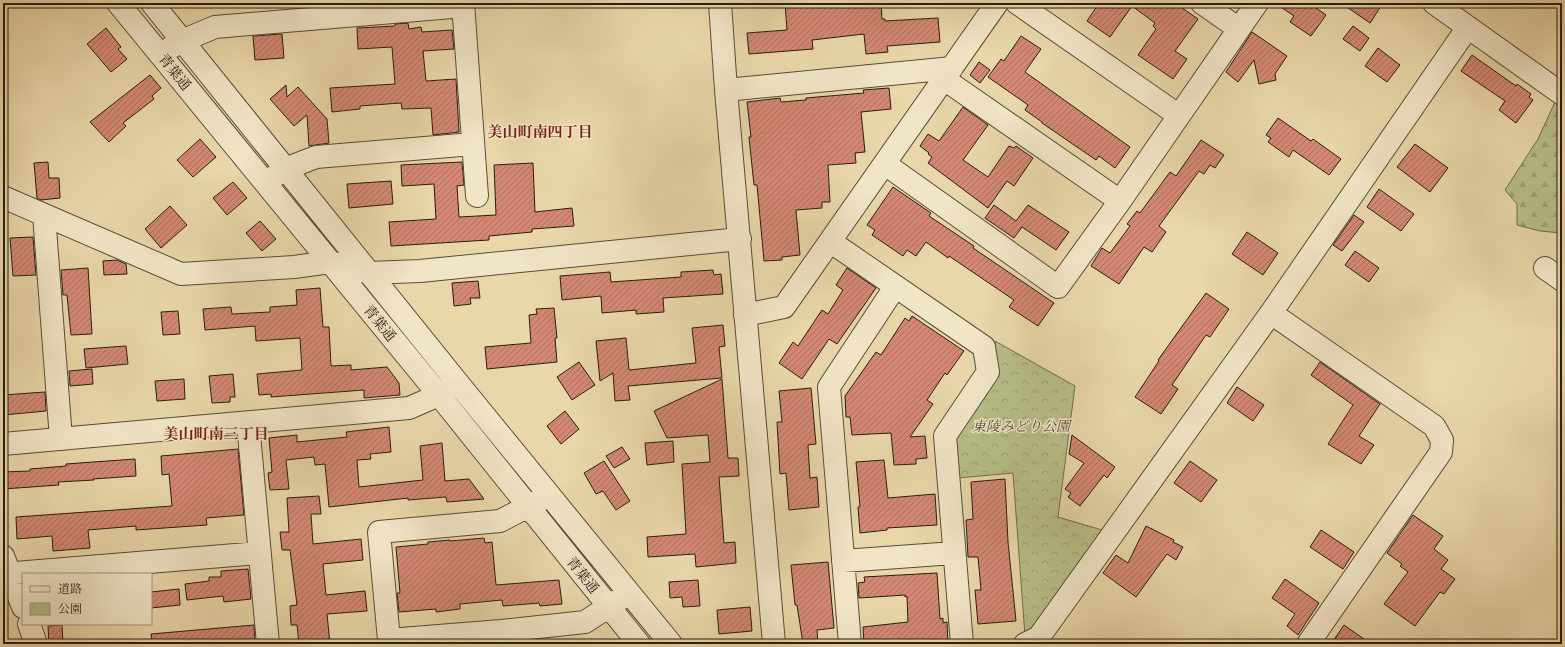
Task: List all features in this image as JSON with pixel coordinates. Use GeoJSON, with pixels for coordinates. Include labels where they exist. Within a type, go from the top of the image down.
{"type":"FeatureCollection","features":[{"type":"Feature","properties":{"kind":"street","name":"青葉通"},"geometry":{"type":"LineString","coordinates":[[118,3],[439,395],[639,644]]}},
{"type":"Feature","properties":{"kind":"street","name":"青葉通"},"geometry":{"type":"LineString","coordinates":[[152,3],[457,382],[671,644]]}},
{"type":"Feature","properties":{"kind":"street"},"geometry":{"type":"LineString","coordinates":[[720,3],[726,90],[774,644]]}},
{"type":"Feature","properties":{"kind":"street"},"geometry":{"type":"LineString","coordinates":[[745,315],[784,307],[997,3]]}},
{"type":"Feature","properties":{"kind":"street"},"geometry":{"type":"LineString","coordinates":[[1017,3],[1178,115]]}},
{"type":"Feature","properties":{"kind":"street"},"geometry":{"type":"LineString","coordinates":[[1202,3],[1239,29]]}},
{"type":"Feature","properties":{"kind":"street"},"geometry":{"type":"LineString","coordinates":[[885,164],[1058,287],[1120,201],[1178,115],[1257,3]]}},
{"type":"Feature","properties":{"kind":"street"},"geometry":{"type":"LineString","coordinates":[[1434,3],[1562,94]]}},
{"type":"Feature","properties":{"kind":"street"},"geometry":{"type":"LineString","coordinates":[[160,54],[182,41],[215,27],[464,4],[477,196]]}},
{"type":"Feature","properties":{"kind":"street"},"geometry":{"type":"LineString","coordinates":[[1025,644],[1039,637],[1271,313],[1468,27]]}},
{"type":"Feature","properties":{"kind":"street"},"geometry":{"type":"LineString","coordinates":[[726,90],[948,73],[1120,201]]}},
{"type":"Feature","properties":{"kind":"street"},"geometry":{"type":"LineString","coordinates":[[266,183],[285,169],[316,157],[473,144]]}},
{"type":"Feature","properties":{"kind":"street"},"geometry":{"type":"LineString","coordinates":[[3,197],[181,274],[294,267],[330,262],[369,272],[420,271],[740,239]]}},
{"type":"Feature","properties":{"kind":"street"},"geometry":{"type":"LineString","coordinates":[[44,215],[61,439]]}},
{"type":"Feature","properties":{"kind":"street"},"geometry":{"type":"LineString","coordinates":[[831,242],[984,347],[988,372],[945,436],[962,644]]}},
{"type":"Feature","properties":{"kind":"street"},"geometry":{"type":"LineString","coordinates":[[850,644],[829,387],[895,287]]}},
{"type":"Feature","properties":{"kind":"street"},"geometry":{"type":"LineString","coordinates":[[1271,313],[1434,426],[1442,440],[1441,452],[1308,644]]}},
{"type":"Feature","properties":{"kind":"street"},"geometry":{"type":"LineString","coordinates":[[3,444],[409,408],[439,395],[457,382]]}},
{"type":"Feature","properties":{"kind":"street"},"geometry":{"type":"LineString","coordinates":[[248,423],[268,644]]}},
{"type":"Feature","properties":{"kind":"street"},"geometry":{"type":"LineString","coordinates":[[550,496],[500,521],[378,532],[389,640],[502,637],[585,622],[630,593]]}},
{"type":"Feature","properties":{"kind":"street"},"geometry":{"type":"LineString","coordinates":[[22,605],[6,568],[259,553]]}},
{"type":"Feature","properties":{"kind":"street"},"geometry":{"type":"LineString","coordinates":[[843,561],[954,553]]}},
{"type":"Feature","properties":{"kind":"street"},"geometry":{"type":"LineString","coordinates":[[29,625],[36,644]]}},
{"type":"Feature","properties":{"kind":"green space"},"geometry":{"type":"Polygon","coordinates":[[[1555,102],[1562,107],[1562,233],[1540,231],[1517,225],[1517,204],[1505,190],[1538,139],[1555,102]]]}},
{"type":"Feature","properties":{"kind":"green space","name":"東陵みどり公園"},"geometry":{"type":"Polygon","coordinates":[[[995,341],[1075,386],[1058,517],[1102,530],[1037,628],[1025,636],[1013,473],[958,478],[955,435],[998,377],[995,341]]]}},
{"type":"Feature","properties":{"kind":"building"},"geometry":{"type":"Polygon","coordinates":[[[785,3],[881,3],[882,19],[885,19],[885,21],[938,18],[940,42],[887,46],[888,52],[866,54],[864,34],[812,40],[813,49],[749,54],[747,33],[787,30],[785,3]]]}},
{"type":"Feature","properties":{"kind":"building"},"geometry":{"type":"Polygon","coordinates":[[[1099,3],[1175,3],[1198,19],[1175,51],[1187,59],[1173,79],[1138,55],[1156,29],[1153,26],[1155,23],[1132,6],[1110,37],[1087,21],[1099,3]]]}},
{"type":"Feature","properties":{"kind":"building"},"geometry":{"type":"Polygon","coordinates":[[[1275,3],[1309,3],[1326,15],[1311,36],[1290,22],[1294,16],[1275,3]]]}},
{"type":"Feature","properties":{"kind":"building"},"geometry":{"type":"Polygon","coordinates":[[[1341,3],[1383,3],[1370,23],[1341,3]]]}},
{"type":"Feature","properties":{"kind":"building"},"geometry":{"type":"Polygon","coordinates":[[[408,23],[409,29],[421,27],[422,32],[452,30],[454,49],[423,51],[426,81],[456,79],[459,132],[433,135],[431,108],[402,109],[401,103],[360,106],[360,109],[332,112],[330,88],[395,84],[392,47],[358,49],[357,28],[395,26],[395,24],[408,23]]]}},
{"type":"Feature","properties":{"kind":"building"},"geometry":{"type":"Polygon","coordinates":[[[1353,26],[1369,38],[1360,51],[1343,39],[1353,26]]]}},
{"type":"Feature","properties":{"kind":"building"},"geometry":{"type":"Polygon","coordinates":[[[106,28],[121,47],[118,49],[127,59],[111,72],[87,44],[106,28]]]}},
{"type":"Feature","properties":{"kind":"building"},"geometry":{"type":"Polygon","coordinates":[[[1252,32],[1287,56],[1275,74],[1276,80],[1259,84],[1254,60],[1238,82],[1226,72],[1252,32]]]}},
{"type":"Feature","properties":{"kind":"building"},"geometry":{"type":"Polygon","coordinates":[[[282,34],[284,58],[255,60],[253,36],[282,34]]]}},
{"type":"Feature","properties":{"kind":"building"},"geometry":{"type":"Polygon","coordinates":[[[1021,36],[1041,49],[1025,72],[1130,147],[1115,168],[1099,156],[1096,160],[1042,123],[1025,110],[1028,105],[988,77],[1001,59],[1004,61],[1021,36]]]}},
{"type":"Feature","properties":{"kind":"building"},"geometry":{"type":"Polygon","coordinates":[[[1378,48],[1400,65],[1387,82],[1365,66],[1378,48]]]}},
{"type":"Feature","properties":{"kind":"building"},"geometry":{"type":"Polygon","coordinates":[[[1472,55],[1516,86],[1517,84],[1531,94],[1529,97],[1533,100],[1516,123],[1499,110],[1505,101],[1461,71],[1472,55]]]}},
{"type":"Feature","properties":{"kind":"building"},"geometry":{"type":"Polygon","coordinates":[[[979,62],[990,70],[980,83],[970,75],[979,62]]]}},
{"type":"Feature","properties":{"kind":"building"},"geometry":{"type":"Polygon","coordinates":[[[150,75],[161,88],[152,96],[154,99],[123,123],[126,126],[109,142],[90,122],[150,75]]]}},
{"type":"Feature","properties":{"kind":"building"},"geometry":{"type":"Polygon","coordinates":[[[286,85],[287,97],[298,87],[327,119],[329,143],[309,146],[307,115],[294,126],[270,99],[286,85]]]}},
{"type":"Feature","properties":{"kind":"building"},"geometry":{"type":"Polygon","coordinates":[[[889,88],[891,109],[861,112],[865,152],[855,153],[856,163],[828,165],[830,202],[822,202],[822,208],[796,210],[800,255],[782,257],[782,260],[764,261],[757,185],[754,185],[747,102],[780,98],[781,102],[806,100],[806,98],[864,93],[863,90],[889,88]]]}},
{"type":"Feature","properties":{"kind":"building"},"geometry":{"type":"Polygon","coordinates":[[[963,107],[988,125],[963,160],[988,177],[1009,146],[1014,148],[1016,146],[1033,158],[1014,186],[1007,181],[988,208],[928,163],[932,157],[920,146],[928,134],[939,141],[963,107]]]}},
{"type":"Feature","properties":{"kind":"building"},"geometry":{"type":"Polygon","coordinates":[[[1278,118],[1311,141],[1313,139],[1341,159],[1329,175],[1293,150],[1289,157],[1268,142],[1271,138],[1266,135],[1278,118]]]}},
{"type":"Feature","properties":{"kind":"building"},"geometry":{"type":"Polygon","coordinates":[[[200,139],[216,157],[193,177],[177,160],[200,139]]]}},
{"type":"Feature","properties":{"kind":"building"},"geometry":{"type":"Polygon","coordinates":[[[1201,140],[1224,155],[1215,168],[1210,165],[1204,174],[1199,171],[1159,226],[1166,232],[1152,252],[1144,247],[1119,284],[1091,266],[1102,248],[1110,253],[1130,226],[1127,224],[1137,211],[1140,213],[1170,172],[1176,176],[1201,140]]]}},
{"type":"Feature","properties":{"kind":"building"},"geometry":{"type":"Polygon","coordinates":[[[1415,144],[1448,168],[1430,192],[1397,167],[1415,144]]]}},
{"type":"Feature","properties":{"kind":"building"},"geometry":{"type":"Polygon","coordinates":[[[48,162],[49,178],[59,178],[60,198],[41,200],[37,198],[34,163],[48,162]]]}},
{"type":"Feature","properties":{"kind":"building"},"geometry":{"type":"Polygon","coordinates":[[[462,162],[464,185],[457,186],[459,217],[496,215],[494,165],[533,163],[535,212],[572,208],[574,226],[532,229],[532,232],[489,236],[489,240],[391,246],[389,222],[436,219],[434,184],[402,186],[401,165],[462,162]]]}},
{"type":"Feature","properties":{"kind":"building"},"geometry":{"type":"Polygon","coordinates":[[[391,181],[393,204],[349,208],[347,184],[391,181]]]}},
{"type":"Feature","properties":{"kind":"building"},"geometry":{"type":"Polygon","coordinates":[[[233,182],[247,198],[227,215],[213,198],[233,182]]]}},
{"type":"Feature","properties":{"kind":"building"},"geometry":{"type":"Polygon","coordinates":[[[893,187],[931,213],[929,216],[974,246],[973,248],[1054,303],[1038,326],[1009,307],[1014,300],[949,256],[948,258],[926,242],[916,256],[907,250],[903,256],[872,235],[875,230],[867,225],[893,187]]]}},
{"type":"Feature","properties":{"kind":"building"},"geometry":{"type":"Polygon","coordinates":[[[1379,189],[1414,214],[1401,231],[1367,207],[1379,189]]]}},
{"type":"Feature","properties":{"kind":"building"},"geometry":{"type":"Polygon","coordinates":[[[994,205],[1016,221],[1028,205],[1069,232],[1056,250],[1022,227],[1014,238],[985,218],[994,205]]]}},
{"type":"Feature","properties":{"kind":"building"},"geometry":{"type":"Polygon","coordinates":[[[170,206],[187,225],[161,248],[145,229],[170,206]]]}},
{"type":"Feature","properties":{"kind":"building"},"geometry":{"type":"Polygon","coordinates":[[[1354,215],[1364,222],[1342,251],[1333,245],[1354,215]]]}},
{"type":"Feature","properties":{"kind":"building"},"geometry":{"type":"Polygon","coordinates":[[[260,221],[276,239],[262,251],[246,233],[260,221]]]}},
{"type":"Feature","properties":{"kind":"building"},"geometry":{"type":"Polygon","coordinates":[[[1247,232],[1278,253],[1263,275],[1232,254],[1247,232]]]}},
{"type":"Feature","properties":{"kind":"building"},"geometry":{"type":"Polygon","coordinates":[[[33,237],[36,275],[13,276],[10,238],[33,237]]]}},
{"type":"Feature","properties":{"kind":"building"},"geometry":{"type":"Polygon","coordinates":[[[1355,251],[1379,268],[1369,282],[1345,265],[1355,251]]]}},
{"type":"Feature","properties":{"kind":"building"},"geometry":{"type":"Polygon","coordinates":[[[117,260],[126,264],[127,274],[104,275],[103,261],[117,260]]]}},
{"type":"Feature","properties":{"kind":"building"},"geometry":{"type":"Polygon","coordinates":[[[88,268],[92,334],[71,335],[67,295],[63,295],[61,270],[88,268]]]}},
{"type":"Feature","properties":{"kind":"building"},"geometry":{"type":"Polygon","coordinates":[[[847,268],[876,288],[837,344],[829,339],[802,379],[779,363],[793,342],[798,346],[822,310],[828,314],[843,290],[836,285],[847,268]]]}},
{"type":"Feature","properties":{"kind":"building"},"geometry":{"type":"Polygon","coordinates":[[[713,270],[714,275],[721,274],[723,294],[663,298],[664,312],[636,314],[636,310],[602,313],[601,296],[562,300],[560,276],[610,272],[611,282],[681,277],[681,272],[713,270]]]}},
{"type":"Feature","properties":{"kind":"building"},"geometry":{"type":"Polygon","coordinates":[[[478,281],[480,298],[470,298],[471,304],[454,306],[452,283],[478,281]]]}},
{"type":"Feature","properties":{"kind":"building"},"geometry":{"type":"Polygon","coordinates":[[[320,288],[323,327],[329,327],[331,366],[351,365],[351,370],[387,367],[399,383],[400,395],[364,398],[364,390],[271,397],[271,394],[259,395],[257,374],[302,370],[300,338],[256,341],[255,326],[205,330],[203,309],[231,307],[232,314],[270,312],[270,307],[297,305],[296,290],[320,288]]]}},
{"type":"Feature","properties":{"kind":"building"},"geometry":{"type":"Polygon","coordinates":[[[1206,293],[1229,309],[1210,337],[1206,335],[1172,385],[1178,389],[1161,414],[1135,397],[1159,361],[1158,360],[1206,293]]]}},
{"type":"Feature","properties":{"kind":"building"},"geometry":{"type":"Polygon","coordinates":[[[554,308],[557,338],[555,338],[557,362],[487,369],[485,347],[531,343],[529,315],[537,314],[536,309],[554,308]]]}},
{"type":"Feature","properties":{"kind":"building"},"geometry":{"type":"Polygon","coordinates":[[[178,311],[180,334],[163,335],[161,312],[178,311]]]}},
{"type":"Feature","properties":{"kind":"building"},"geometry":{"type":"Polygon","coordinates":[[[912,316],[964,351],[947,375],[945,373],[927,400],[933,404],[910,437],[925,436],[927,458],[916,459],[916,464],[894,465],[891,433],[852,435],[850,417],[846,417],[845,396],[876,352],[881,355],[905,318],[909,321],[912,316]]]}},
{"type":"Feature","properties":{"kind":"building"},"geometry":{"type":"Polygon","coordinates":[[[723,325],[725,346],[719,347],[722,378],[628,386],[630,400],[615,401],[613,373],[600,381],[596,341],[626,338],[629,370],[696,363],[692,328],[723,325]]]}},
{"type":"Feature","properties":{"kind":"building"},"geometry":{"type":"Polygon","coordinates":[[[126,346],[128,364],[86,368],[84,349],[126,346]]]}},
{"type":"Feature","properties":{"kind":"building"},"geometry":{"type":"Polygon","coordinates":[[[579,362],[595,385],[572,400],[557,377],[579,362]]]}},
{"type":"Feature","properties":{"kind":"building"},"geometry":{"type":"Polygon","coordinates":[[[1320,362],[1380,404],[1359,436],[1374,445],[1361,464],[1328,444],[1353,405],[1311,375],[1320,362]]]}},
{"type":"Feature","properties":{"kind":"building"},"geometry":{"type":"Polygon","coordinates":[[[92,369],[93,384],[70,386],[69,371],[92,369]]]}},
{"type":"Feature","properties":{"kind":"building"},"geometry":{"type":"Polygon","coordinates":[[[233,374],[235,397],[230,397],[230,402],[212,403],[209,376],[233,374]]]}},
{"type":"Feature","properties":{"kind":"building"},"geometry":{"type":"Polygon","coordinates":[[[184,379],[185,399],[157,401],[155,381],[184,379]]]}},
{"type":"Feature","properties":{"kind":"building"},"geometry":{"type":"Polygon","coordinates":[[[722,379],[728,458],[738,458],[739,476],[719,477],[724,543],[735,542],[736,563],[696,567],[695,554],[648,557],[647,537],[686,534],[682,464],[710,462],[708,435],[667,438],[654,411],[722,379]]]}},
{"type":"Feature","properties":{"kind":"building"},"geometry":{"type":"Polygon","coordinates":[[[1237,387],[1264,405],[1253,421],[1227,403],[1237,387]]]}},
{"type":"Feature","properties":{"kind":"building"},"geometry":{"type":"Polygon","coordinates":[[[811,388],[816,444],[808,445],[810,478],[817,477],[819,507],[789,510],[786,473],[780,474],[777,422],[782,422],[779,391],[811,388]]]}},
{"type":"Feature","properties":{"kind":"building"},"geometry":{"type":"Polygon","coordinates":[[[45,392],[46,411],[3,415],[3,395],[45,392]]]}},
{"type":"Feature","properties":{"kind":"building"},"geometry":{"type":"Polygon","coordinates":[[[565,411],[579,429],[561,444],[547,426],[565,411]]]}},
{"type":"Feature","properties":{"kind":"building"},"geometry":{"type":"Polygon","coordinates":[[[389,427],[391,452],[370,454],[371,459],[357,460],[359,487],[423,480],[420,446],[442,443],[445,481],[469,479],[484,499],[447,502],[446,497],[408,500],[408,498],[329,507],[325,464],[315,465],[314,457],[286,460],[289,489],[270,490],[268,473],[272,472],[269,438],[297,435],[297,442],[347,437],[346,432],[389,427]]]}},
{"type":"Feature","properties":{"kind":"building"},"geometry":{"type":"Polygon","coordinates":[[[1072,435],[1115,467],[1107,478],[1104,475],[1080,506],[1068,497],[1071,493],[1065,489],[1084,463],[1069,454],[1072,435]]]}},
{"type":"Feature","properties":{"kind":"building"},"geometry":{"type":"Polygon","coordinates":[[[673,441],[674,462],[647,465],[645,443],[673,441]]]}},
{"type":"Feature","properties":{"kind":"building"},"geometry":{"type":"Polygon","coordinates":[[[622,447],[630,459],[614,468],[606,456],[622,447]]]}},
{"type":"Feature","properties":{"kind":"building"},"geometry":{"type":"Polygon","coordinates":[[[238,449],[244,515],[206,518],[207,525],[136,530],[136,526],[88,530],[90,548],[53,551],[52,536],[17,539],[16,517],[172,506],[169,474],[162,475],[161,456],[238,449]]]}},
{"type":"Feature","properties":{"kind":"building"},"geometry":{"type":"Polygon","coordinates":[[[135,459],[136,476],[58,482],[59,485],[3,489],[3,472],[30,471],[30,469],[66,466],[66,464],[135,459]]]}},
{"type":"Feature","properties":{"kind":"building"},"geometry":{"type":"Polygon","coordinates":[[[884,460],[888,498],[935,494],[937,525],[887,528],[887,530],[860,533],[858,507],[860,506],[856,462],[884,460]]]}},
{"type":"Feature","properties":{"kind":"building"},"geometry":{"type":"Polygon","coordinates":[[[604,461],[630,501],[616,510],[603,491],[596,494],[584,473],[604,461]]]}},
{"type":"Feature","properties":{"kind":"building"},"geometry":{"type":"Polygon","coordinates":[[[1190,461],[1217,480],[1201,502],[1174,483],[1190,461]]]}},
{"type":"Feature","properties":{"kind":"building"},"geometry":{"type":"Polygon","coordinates":[[[1005,479],[1008,542],[1016,621],[978,624],[975,590],[981,590],[978,557],[968,557],[966,520],[973,519],[971,482],[1005,479]]]}},
{"type":"Feature","properties":{"kind":"building"},"geometry":{"type":"Polygon","coordinates":[[[319,496],[321,514],[311,514],[313,544],[361,539],[363,560],[323,564],[326,595],[365,591],[367,611],[327,614],[330,644],[299,644],[297,625],[291,625],[290,606],[297,605],[290,550],[282,550],[280,532],[289,532],[287,498],[319,496]]]}},
{"type":"Feature","properties":{"kind":"building"},"geometry":{"type":"Polygon","coordinates":[[[1413,515],[1443,536],[1434,549],[1448,560],[1441,569],[1455,579],[1444,594],[1440,592],[1415,626],[1384,604],[1408,572],[1400,566],[1402,564],[1387,553],[1413,515]]]}},
{"type":"Feature","properties":{"kind":"building"},"geometry":{"type":"Polygon","coordinates":[[[1146,526],[1174,540],[1173,542],[1183,547],[1176,560],[1167,554],[1136,597],[1103,573],[1116,555],[1128,563],[1146,526]]]}},
{"type":"Feature","properties":{"kind":"building"},"geometry":{"type":"Polygon","coordinates":[[[1321,530],[1354,552],[1343,569],[1310,547],[1321,530]]]}},
{"type":"Feature","properties":{"kind":"building"},"geometry":{"type":"Polygon","coordinates":[[[484,538],[485,543],[492,542],[496,585],[559,580],[562,604],[540,606],[539,603],[503,606],[502,600],[460,604],[460,609],[436,612],[436,609],[399,612],[397,593],[400,593],[396,547],[428,544],[428,542],[484,538]]]}},
{"type":"Feature","properties":{"kind":"building"},"geometry":{"type":"Polygon","coordinates":[[[828,562],[834,628],[817,630],[818,644],[803,644],[797,605],[795,605],[791,565],[828,562]]]}},
{"type":"Feature","properties":{"kind":"building"},"geometry":{"type":"Polygon","coordinates":[[[248,569],[251,599],[224,602],[223,596],[187,600],[185,584],[209,581],[209,577],[221,577],[221,571],[248,569]]]}},
{"type":"Feature","properties":{"kind":"building"},"geometry":{"type":"Polygon","coordinates":[[[937,573],[940,619],[943,618],[943,623],[947,622],[948,643],[864,644],[863,627],[908,622],[907,596],[905,597],[905,595],[859,598],[858,583],[865,582],[864,577],[937,573]]]}},
{"type":"Feature","properties":{"kind":"building"},"geometry":{"type":"Polygon","coordinates":[[[1285,579],[1319,603],[1298,635],[1287,626],[1295,614],[1272,598],[1285,579]]]}},
{"type":"Feature","properties":{"kind":"building"},"geometry":{"type":"Polygon","coordinates":[[[698,580],[700,606],[683,607],[682,597],[670,598],[669,582],[698,580]]]}},
{"type":"Feature","properties":{"kind":"building"},"geometry":{"type":"Polygon","coordinates":[[[179,589],[180,605],[152,608],[152,592],[179,589]]]}},
{"type":"Feature","properties":{"kind":"building"},"geometry":{"type":"Polygon","coordinates":[[[750,607],[752,631],[719,634],[717,610],[750,607]]]}},
{"type":"Feature","properties":{"kind":"building"},"geometry":{"type":"Polygon","coordinates":[[[62,625],[63,644],[49,644],[48,626],[62,625]]]}},
{"type":"Feature","properties":{"kind":"building"},"geometry":{"type":"Polygon","coordinates":[[[254,625],[255,642],[235,644],[152,644],[151,634],[254,625]]]}},
{"type":"Feature","properties":{"kind":"building"},"geometry":{"type":"Polygon","coordinates":[[[1344,625],[1371,644],[1331,644],[1344,625]]]}},
{"type":"Feature","properties":{"kind":"district","name":"美山町南四丁目"},"geometry":{"type":"Point","coordinates":[540,132]}},
{"type":"Feature","properties":{"kind":"district","name":"美山町南三丁目"},"geometry":{"type":"Point","coordinates":[216,434]}}]}
